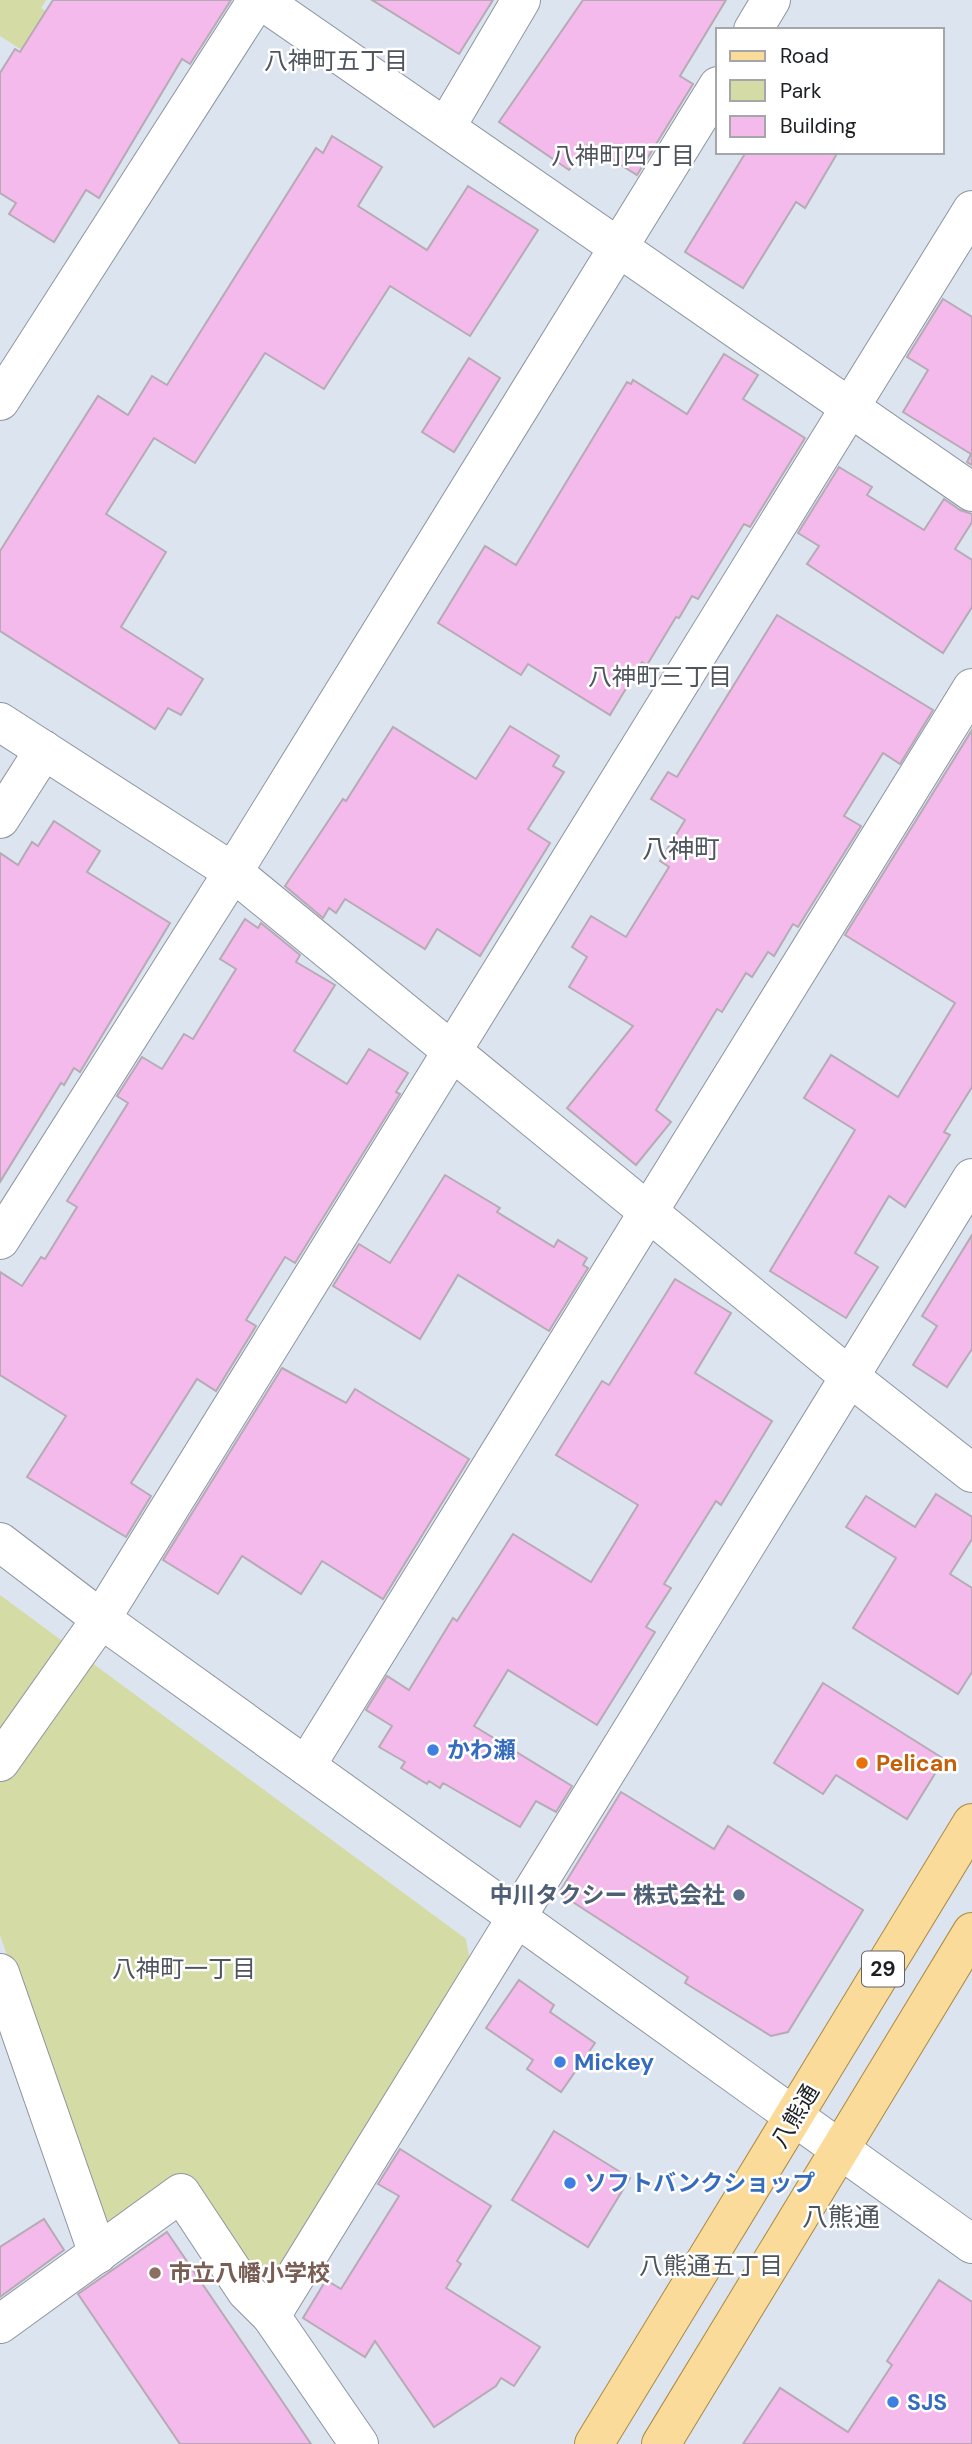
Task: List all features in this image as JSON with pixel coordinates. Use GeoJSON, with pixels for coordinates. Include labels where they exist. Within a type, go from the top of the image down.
{"type":"FeatureCollection","features":[{"type":"Feature","properties":{"kind":"main road","name":"八熊通"},"geometry":{"type":"LineString","coordinates":[[594,2444],[972,1823]]}},
{"type":"Feature","properties":{"kind":"main road","name":"29"},"geometry":{"type":"LineString","coordinates":[[661,2444],[972,1932]]}},
{"type":"Feature","properties":{"kind":"street"},"geometry":{"type":"LineString","coordinates":[[0,401],[259,0],[972,492]]}},
{"type":"Feature","properties":{"kind":"street"},"geometry":{"type":"LineString","coordinates":[[446,127],[521,0]]}},
{"type":"Feature","properties":{"kind":"street"},"geometry":{"type":"LineString","coordinates":[[754,28],[771,0]]}},
{"type":"Feature","properties":{"kind":"street"},"geometry":{"type":"LineString","coordinates":[[0,1240],[233,872],[716,89]]}},
{"type":"Feature","properties":{"kind":"street"},"geometry":{"type":"LineString","coordinates":[[0,1762],[101,1619],[454,1052],[972,210]]}},
{"type":"Feature","properties":{"kind":"street"},"geometry":{"type":"LineString","coordinates":[[306,1766],[972,688]]}},
{"type":"Feature","properties":{"kind":"street"},"geometry":{"type":"LineString","coordinates":[[0,722],[233,872],[850,1377],[972,1473]]}},
{"type":"Feature","properties":{"kind":"street"},"geometry":{"type":"LineString","coordinates":[[0,820],[44,750]]}},
{"type":"Feature","properties":{"kind":"street"},"geometry":{"type":"LineString","coordinates":[[271,2316],[972,1178]]}},
{"type":"Feature","properties":{"kind":"street"},"geometry":{"type":"LineString","coordinates":[[0,1542],[101,1619],[972,2244]]}},
{"type":"Feature","properties":{"kind":"street"},"geometry":{"type":"LineString","coordinates":[[0,1973],[98,2254]]}},
{"type":"Feature","properties":{"kind":"street"},"geometry":{"type":"LineString","coordinates":[[0,2324],[181,2193],[246,2291],[271,2316],[359,2444]]}},
{"type":"Feature","properties":{"kind":"green space"},"geometry":{"type":"Polygon","coordinates":[[[0,0],[46,0],[41,8],[99,45],[74,83],[0,36],[0,0]]]}},
{"type":"Feature","properties":{"kind":"green space"},"geometry":{"type":"Polygon","coordinates":[[[0,1595],[466,1939],[470,1962],[270,2285],[253,2281],[184,2180],[106,2235],[0,1935],[0,1595]]]}},
{"type":"Feature","properties":{"kind":"building"},"geometry":{"type":"Polygon","coordinates":[[[53,0],[231,0],[190,64],[182,59],[99,198],[86,190],[54,242],[9,214],[16,203],[0,193],[0,73],[15,49],[20,52],[53,0]]]}},
{"type":"Feature","properties":{"kind":"building"},"geometry":{"type":"Polygon","coordinates":[[[372,0],[493,0],[459,54],[372,0]]]}},
{"type":"Feature","properties":{"kind":"building"},"geometry":{"type":"Polygon","coordinates":[[[583,0],[726,0],[680,76],[693,84],[637,175],[588,144],[569,170],[499,122],[583,0]]]}},
{"type":"Feature","properties":{"kind":"building"},"geometry":{"type":"Polygon","coordinates":[[[332,136],[382,167],[358,206],[427,250],[468,186],[538,230],[470,336],[390,286],[324,389],[265,353],[195,463],[154,438],[106,514],[166,552],[121,627],[203,679],[181,715],[168,708],[155,729],[0,631],[0,551],[98,396],[128,415],[152,376],[167,385],[316,148],[323,153],[332,136]]]}},
{"type":"Feature","properties":{"kind":"building"},"geometry":{"type":"Polygon","coordinates":[[[745,154],[837,154],[805,208],[796,202],[743,288],[685,252],[745,154]]]}},
{"type":"Feature","properties":{"kind":"building"},"geometry":{"type":"Polygon","coordinates":[[[943,299],[972,317],[972,465],[967,462],[971,454],[903,412],[928,370],[907,357],[943,299]]]}},
{"type":"Feature","properties":{"kind":"building"},"geometry":{"type":"Polygon","coordinates":[[[724,354],[758,375],[743,399],[805,438],[750,527],[744,524],[698,599],[692,596],[679,618],[676,617],[647,665],[642,662],[610,715],[528,664],[521,675],[438,623],[485,546],[516,565],[627,382],[631,384],[633,380],[687,414],[724,354]]]}},
{"type":"Feature","properties":{"kind":"building"},"geometry":{"type":"Polygon","coordinates":[[[469,358],[500,378],[454,452],[422,432],[469,358]]]}},
{"type":"Feature","properties":{"kind":"building"},"geometry":{"type":"Polygon","coordinates":[[[839,467],[872,487],[867,495],[924,530],[944,499],[960,510],[972,514],[972,522],[955,549],[972,560],[972,607],[943,653],[807,564],[819,546],[798,533],[839,467]]]}},
{"type":"Feature","properties":{"kind":"building"},"geometry":{"type":"Polygon","coordinates":[[[777,615],[933,710],[900,764],[883,753],[844,816],[861,826],[798,927],[793,924],[774,956],[768,952],[752,977],[746,973],[722,1012],[717,1009],[656,1110],[671,1122],[636,1165],[567,1108],[633,1026],[569,987],[587,957],[572,947],[591,916],[626,937],[669,867],[660,861],[685,820],[651,799],[668,772],[677,777],[777,615]]]}},
{"type":"Feature","properties":{"kind":"building"},"geometry":{"type":"Polygon","coordinates":[[[510,726],[559,756],[553,766],[564,772],[528,829],[550,843],[480,956],[437,929],[425,949],[345,899],[336,913],[329,908],[323,918],[285,886],[343,799],[346,801],[393,727],[476,779],[510,726]]]}},
{"type":"Feature","properties":{"kind":"building"},"geometry":{"type":"Polygon","coordinates":[[[972,730],[972,1087],[944,1132],[950,1135],[905,1207],[889,1196],[855,1253],[878,1267],[846,1318],[770,1271],[855,1130],[804,1098],[831,1055],[898,1097],[955,1003],[845,935],[972,730]]]}},
{"type":"Feature","properties":{"kind":"building"},"geometry":{"type":"Polygon","coordinates":[[[54,821],[100,851],[87,872],[170,923],[80,1072],[74,1068],[64,1085],[61,1083],[0,1182],[0,853],[18,865],[32,842],[38,846],[54,821]]]}},
{"type":"Feature","properties":{"kind":"building"},"geometry":{"type":"Polygon","coordinates":[[[245,919],[258,928],[261,923],[300,955],[296,962],[335,985],[294,1051],[347,1084],[369,1049],[408,1073],[396,1092],[400,1094],[295,1263],[285,1257],[246,1320],[256,1326],[216,1391],[197,1379],[131,1483],[151,1496],[126,1537],[27,1477],[66,1416],[0,1375],[0,1272],[22,1286],[41,1257],[45,1259],[77,1207],[67,1201],[128,1103],[117,1096],[142,1057],[162,1069],[184,1034],[193,1039],[236,969],[220,959],[245,919]]]}},
{"type":"Feature","properties":{"kind":"building"},"geometry":{"type":"Polygon","coordinates":[[[445,1175],[500,1208],[497,1212],[554,1247],[558,1240],[587,1258],[583,1265],[588,1268],[549,1331],[458,1275],[420,1339],[333,1286],[359,1244],[390,1263],[445,1175]]]}},
{"type":"Feature","properties":{"kind":"building"},"geometry":{"type":"Polygon","coordinates":[[[972,1235],[972,1349],[947,1387],[913,1365],[937,1326],[922,1316],[972,1235]]]}},
{"type":"Feature","properties":{"kind":"building"},"geometry":{"type":"Polygon","coordinates":[[[675,1279],[731,1313],[695,1373],[772,1421],[721,1505],[716,1501],[664,1584],[671,1588],[646,1627],[655,1632],[597,1725],[508,1670],[474,1726],[572,1786],[556,1812],[536,1801],[520,1827],[443,1783],[440,1788],[429,1781],[427,1784],[401,1768],[405,1762],[379,1747],[392,1726],[366,1710],[387,1676],[409,1690],[453,1618],[457,1621],[513,1534],[591,1582],[638,1505],[556,1455],[602,1381],[609,1385],[675,1279]]]}},
{"type":"Feature","properties":{"kind":"building"},"geometry":{"type":"Polygon","coordinates":[[[282,1368],[346,1403],[355,1389],[469,1459],[383,1599],[322,1561],[301,1594],[242,1556],[218,1594],[163,1560],[282,1368]]]}},
{"type":"Feature","properties":{"kind":"building"},"geometry":{"type":"Polygon","coordinates":[[[936,1494],[972,1517],[972,1539],[950,1574],[972,1588],[972,1672],[958,1694],[853,1628],[896,1558],[846,1527],[866,1496],[915,1527],[936,1494]]]}},
{"type":"Feature","properties":{"kind":"building"},"geometry":{"type":"Polygon","coordinates":[[[823,1683],[944,1759],[907,1819],[836,1775],[823,1794],[774,1763],[823,1683]]]}},
{"type":"Feature","properties":{"kind":"building"},"geometry":{"type":"Polygon","coordinates":[[[621,1792],[714,1849],[728,1826],[863,1910],[788,2032],[771,2036],[685,1983],[688,1977],[559,1893],[621,1792]]]}},
{"type":"Feature","properties":{"kind":"building"},"geometry":{"type":"Polygon","coordinates":[[[519,1980],[554,2005],[550,2012],[595,2043],[561,2092],[527,2069],[533,2060],[486,2028],[519,1980]]]}},
{"type":"Feature","properties":{"kind":"building"},"geometry":{"type":"Polygon","coordinates":[[[554,2131],[630,2178],[588,2247],[512,2200],[554,2131]]]}},
{"type":"Feature","properties":{"kind":"building"},"geometry":{"type":"Polygon","coordinates":[[[400,2149],[491,2206],[457,2261],[461,2264],[446,2288],[540,2347],[514,2386],[501,2378],[496,2386],[434,2427],[375,2341],[365,2357],[303,2318],[326,2280],[341,2289],[399,2196],[378,2184],[400,2149]]]}},
{"type":"Feature","properties":{"kind":"building"},"geometry":{"type":"Polygon","coordinates":[[[44,2219],[64,2250],[0,2297],[0,2247],[44,2219]]]}},
{"type":"Feature","properties":{"kind":"building"},"geometry":{"type":"Polygon","coordinates":[[[167,2232],[311,2444],[180,2444],[78,2294],[167,2232]]]}},
{"type":"Feature","properties":{"kind":"building"},"geometry":{"type":"Polygon","coordinates":[[[939,2280],[972,2302],[972,2444],[743,2444],[780,2388],[848,2432],[892,2365],[887,2361],[939,2280]]]}},
{"type":"Feature","properties":{"kind":"place","name":"かわ瀬"},"geometry":{"type":"Point","coordinates":[433,1750]}},
{"type":"Feature","properties":{"kind":"place","name":"Pelican"},"geometry":{"type":"Point","coordinates":[862,1763]}},
{"type":"Feature","properties":{"kind":"place","name":"中川タクシー 株式会社"},"geometry":{"type":"Point","coordinates":[739,1895]}},
{"type":"Feature","properties":{"kind":"place","name":"Mickey"},"geometry":{"type":"Point","coordinates":[560,2062]}},
{"type":"Feature","properties":{"kind":"place","name":"ソフトバンクショップ"},"geometry":{"type":"Point","coordinates":[570,2183]}},
{"type":"Feature","properties":{"kind":"place","name":"市立八幡小学校"},"geometry":{"type":"Point","coordinates":[155,2273]}},
{"type":"Feature","properties":{"kind":"place","name":"SJS"},"geometry":{"type":"Point","coordinates":[893,2402]}},
{"type":"Feature","properties":{"kind":"district","name":"八神町五丁目"},"geometry":{"type":"Point","coordinates":[336,61]}},
{"type":"Feature","properties":{"kind":"district","name":"八神町四丁目"},"geometry":{"type":"Point","coordinates":[623,156]}},
{"type":"Feature","properties":{"kind":"district","name":"八神町三丁目"},"geometry":{"type":"Point","coordinates":[660,677]}},
{"type":"Feature","properties":{"kind":"district","name":"八神町"},"geometry":{"type":"Point","coordinates":[681,849]}},
{"type":"Feature","properties":{"kind":"district","name":"八神町一丁目"},"geometry":{"type":"Point","coordinates":[184,1969]}},
{"type":"Feature","properties":{"kind":"district","name":"八熊通"},"geometry":{"type":"Point","coordinates":[841,2217]}},
{"type":"Feature","properties":{"kind":"district","name":"八熊通五丁目"},"geometry":{"type":"Point","coordinates":[711,2266]}}]}
